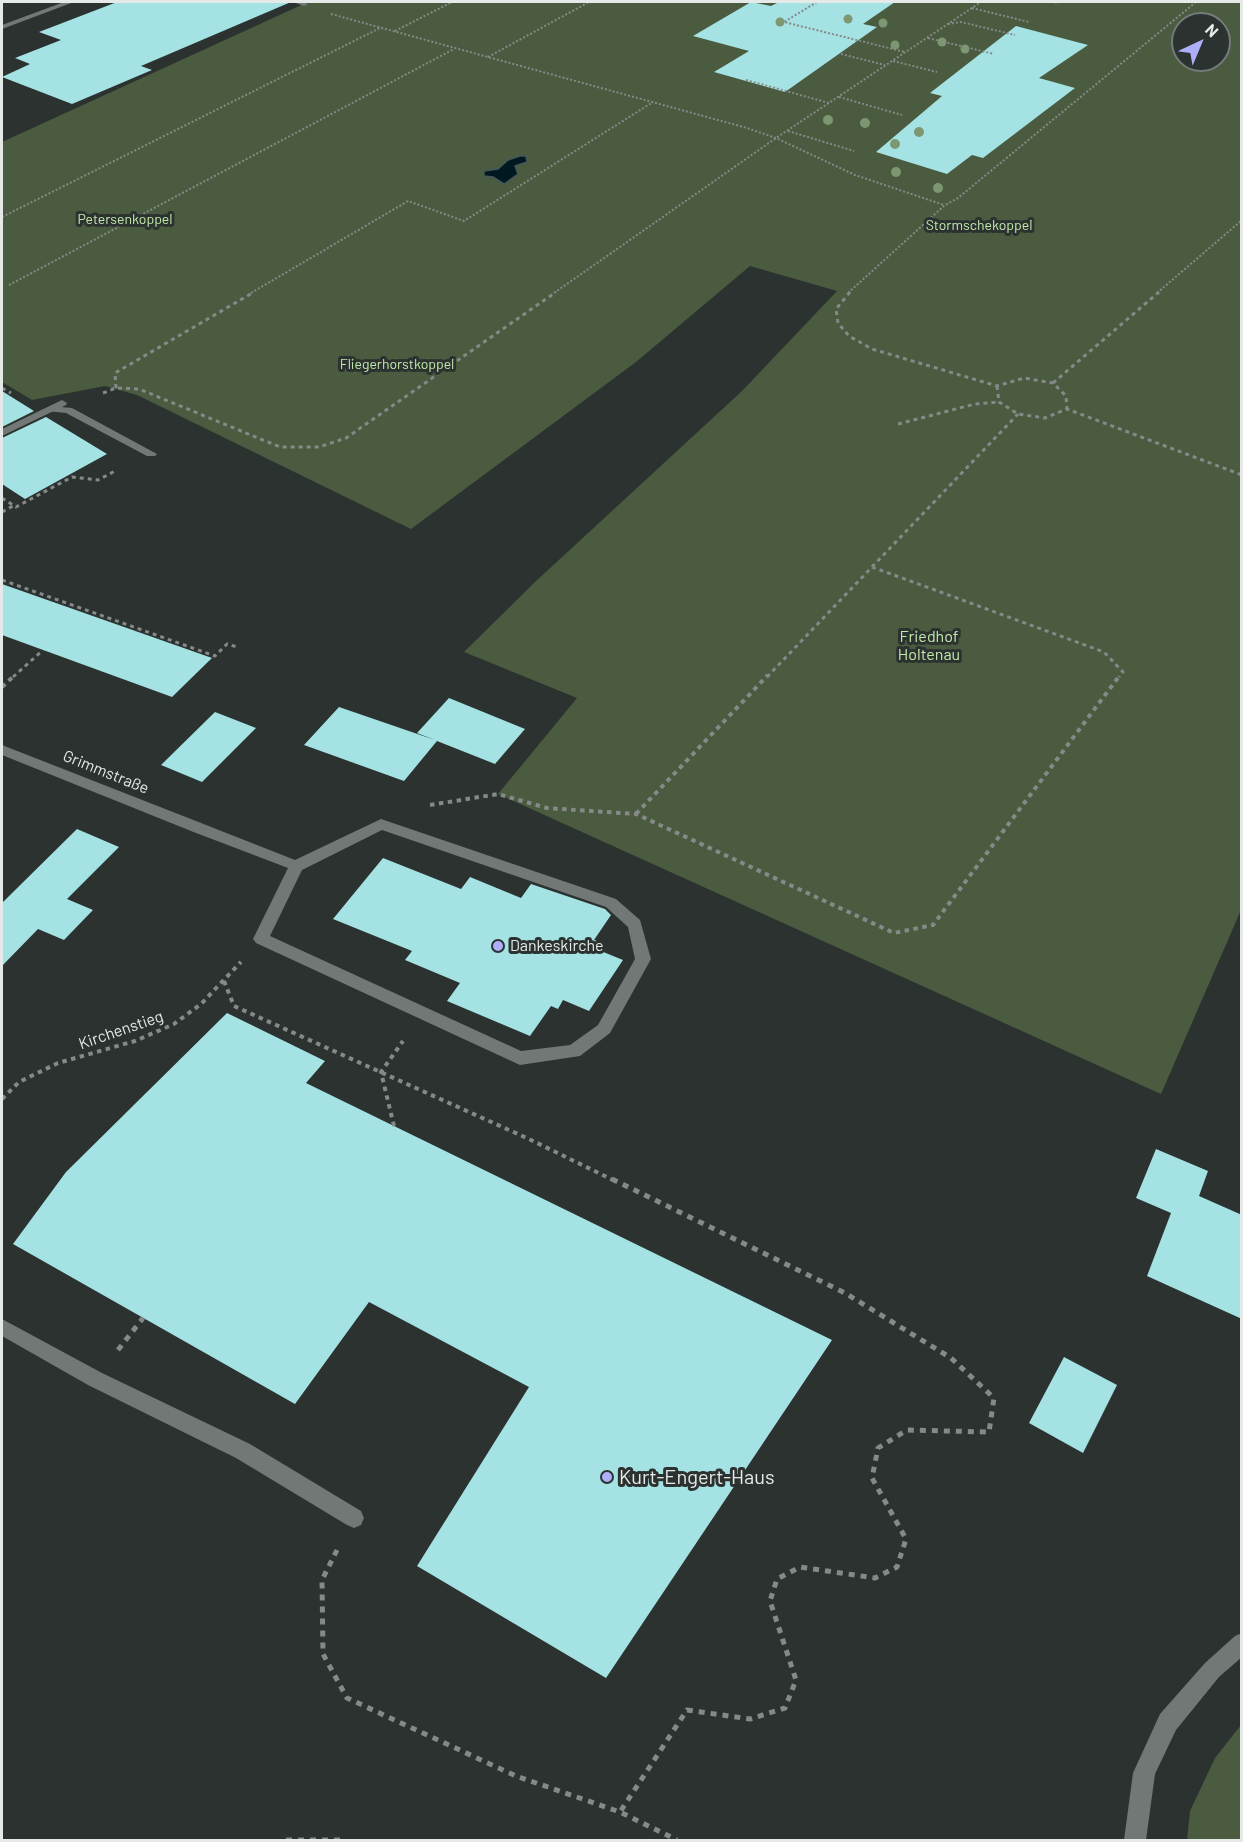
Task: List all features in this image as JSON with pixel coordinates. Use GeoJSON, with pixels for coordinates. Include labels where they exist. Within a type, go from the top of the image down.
{"type":"FeatureCollection","features":[{"type":"Feature","properties":{"kind":"street"},"geometry":{"type":"LineString","coordinates":[[2,27],[70,2]]}},
{"type":"Feature","properties":{"kind":"street"},"geometry":{"type":"LineString","coordinates":[[2,433],[50,409],[65,406],[149,453]]}},
{"type":"Feature","properties":{"kind":"street","name":"Grimmstraße"},"geometry":{"type":"LineString","coordinates":[[2,750],[296,866]]}},
{"type":"Feature","properties":{"kind":"street"},"geometry":{"type":"LineString","coordinates":[[381,824],[612,903],[635,924],[642,958],[604,1029],[574,1051],[520,1058],[261,939],[296,866],[381,824]]}},
{"type":"Feature","properties":{"kind":"street"},"geometry":{"type":"LineString","coordinates":[[2,1327],[95,1379],[243,1451],[354,1518]]}},
{"type":"Feature","properties":{"kind":"street"},"geometry":{"type":"LineString","coordinates":[[1135,1840],[1144,1773],[1168,1722],[1212,1670],[1242,1643]]}},
{"type":"Feature","properties":{"kind":"path"},"geometry":{"type":"LineString","coordinates":[[394,31],[452,2]]}},
{"type":"Feature","properties":{"kind":"path"},"geometry":{"type":"LineString","coordinates":[[488,57],[589,2]]}},
{"type":"Feature","properties":{"kind":"path"},"geometry":{"type":"LineString","coordinates":[[784,22],[817,2]]}},
{"type":"Feature","properties":{"kind":"path"},"geometry":{"type":"LineString","coordinates":[[65,406],[116,388],[139,388],[280,447],[302,449],[334,443],[356,431],[776,138],[981,2]]}},
{"type":"Feature","properties":{"kind":"path"},"geometry":{"type":"LineString","coordinates":[[1054,2],[1058,4]]}},
{"type":"Feature","properties":{"kind":"path"},"geometry":{"type":"LineString","coordinates":[[1067,409],[1066,396],[1053,383],[1024,378],[997,386],[872,349],[849,336],[838,323],[836,309],[847,294],[945,205],[958,198],[1196,2]]}},
{"type":"Feature","properties":{"kind":"path"},"geometry":{"type":"LineString","coordinates":[[300,3],[306,7],[776,138],[855,175],[945,205]]}},
{"type":"Feature","properties":{"kind":"path"},"geometry":{"type":"LineString","coordinates":[[971,8],[1029,22]]}},
{"type":"Feature","properties":{"kind":"path"},"geometry":{"type":"LineString","coordinates":[[955,11],[963,14]]}},
{"type":"Feature","properties":{"kind":"path"},"geometry":{"type":"LineString","coordinates":[[780,21],[906,52]]}},
{"type":"Feature","properties":{"kind":"path"},"geometry":{"type":"LineString","coordinates":[[937,24],[956,25],[961,22],[1015,35]]}},
{"type":"Feature","properties":{"kind":"path"},"geometry":{"type":"LineString","coordinates":[[2,217],[380,27]]}},
{"type":"Feature","properties":{"kind":"path"},"geometry":{"type":"LineString","coordinates":[[921,35],[994,54]]}},
{"type":"Feature","properties":{"kind":"path"},"geometry":{"type":"LineString","coordinates":[[9,285],[455,48]]}},
{"type":"Feature","properties":{"kind":"path"},"geometry":{"type":"LineString","coordinates":[[841,54],[886,65]]}},
{"type":"Feature","properties":{"kind":"path"},"geometry":{"type":"LineString","coordinates":[[892,61],[937,72]]}},
{"type":"Feature","properties":{"kind":"path"},"geometry":{"type":"LineString","coordinates":[[864,79],[872,81]]}},
{"type":"Feature","properties":{"kind":"path"},"geometry":{"type":"LineString","coordinates":[[746,80],[830,103]]}},
{"type":"Feature","properties":{"kind":"path"},"geometry":{"type":"LineString","coordinates":[[838,97],[902,115]]}},
{"type":"Feature","properties":{"kind":"path"},"geometry":{"type":"LineString","coordinates":[[116,388],[115,373],[408,201],[464,220],[653,102]]}},
{"type":"Feature","properties":{"kind":"path"},"geometry":{"type":"LineString","coordinates":[[787,131],[854,151]]}},
{"type":"Feature","properties":{"kind":"path"},"geometry":{"type":"LineString","coordinates":[[1053,383],[1242,220]]}},
{"type":"Feature","properties":{"kind":"path"},"geometry":{"type":"LineString","coordinates":[[997,386],[999,402]]}},
{"type":"Feature","properties":{"kind":"path"},"geometry":{"type":"LineString","coordinates":[[898,424],[975,404],[999,402],[1018,414],[1045,418],[1067,409],[1242,475]]}},
{"type":"Feature","properties":{"kind":"path"},"geometry":{"type":"LineString","coordinates":[[636,814],[1018,414]]}},
{"type":"Feature","properties":{"kind":"path"},"geometry":{"type":"LineString","coordinates":[[2,512],[72,477],[98,480],[149,453]]}},
{"type":"Feature","properties":{"kind":"path"},"geometry":{"type":"LineString","coordinates":[[2,498],[14,506]]}},
{"type":"Feature","properties":{"kind":"path"},"geometry":{"type":"LineString","coordinates":[[381,824],[442,801],[498,794],[547,808],[636,814],[894,933],[933,925],[1123,672],[1104,652],[872,567]]}},
{"type":"Feature","properties":{"kind":"path"},"geometry":{"type":"LineString","coordinates":[[2,580],[215,656],[227,644],[237,647]]}},
{"type":"Feature","properties":{"kind":"path"},"geometry":{"type":"LineString","coordinates":[[2,687],[43,650]]}},
{"type":"Feature","properties":{"kind":"path","name":"Kirchenstieg"},"geometry":{"type":"LineString","coordinates":[[2,1099],[19,1082],[58,1063],[135,1041],[174,1024],[201,1004],[261,939]]}},
{"type":"Feature","properties":{"kind":"path"},"geometry":{"type":"LineString","coordinates":[[224,981],[234,1006],[529,1139],[845,1293],[951,1358],[994,1398],[989,1432],[907,1430],[878,1448],[872,1478],[906,1539],[897,1567],[875,1578],[800,1567],[777,1579],[770,1601],[796,1680],[785,1708],[750,1719],[687,1710],[620,1812]]}},
{"type":"Feature","properties":{"kind":"path"},"geometry":{"type":"LineString","coordinates":[[394,1126],[381,1072],[423,1014]]}},
{"type":"Feature","properties":{"kind":"path"},"geometry":{"type":"LineString","coordinates":[[354,1518],[322,1580],[323,1654],[347,1698],[516,1776],[620,1812],[677,1840]]}},
{"type":"Feature","properties":{"kind":"path"},"geometry":{"type":"LineString","coordinates":[[286,1840],[331,1838],[340,1840]]}},
{"type":"Feature","properties":{"kind":"green space"},"geometry":{"type":"Polygon","coordinates":[[[308,2],[1241,2],[1241,910],[1161,1094],[498,794],[577,698],[464,652],[535,582],[742,391],[837,291],[750,266],[636,362],[411,529],[137,395],[105,386],[32,400],[2,382],[2,142],[308,2]]]}},
{"type":"Feature","properties":{"kind":"green space"},"geometry":{"type":"Polygon","coordinates":[[[1241,1725],[1241,1840],[1187,1840],[1190,1811],[1215,1758],[1241,1725]]]}},
{"type":"Feature","properties":{"kind":"water"},"geometry":{"type":"Polygon","coordinates":[[[526,156],[527,162],[515,166],[518,174],[504,184],[493,177],[484,176],[484,171],[498,169],[508,160],[526,156]]]}},
{"type":"Feature","properties":{"kind":"building"},"geometry":{"type":"Polygon","coordinates":[[[117,2],[291,2],[141,66],[152,70],[72,104],[2,77],[30,64],[15,58],[61,40],[39,32],[117,2]]]}},
{"type":"Feature","properties":{"kind":"building"},"geometry":{"type":"Polygon","coordinates":[[[751,2],[771,6],[779,2],[895,2],[863,24],[877,27],[785,92],[714,72],[749,51],[693,36],[751,2]]]}},
{"type":"Feature","properties":{"kind":"building"},"geometry":{"type":"Polygon","coordinates":[[[1016,26],[1088,45],[1039,78],[1075,88],[983,158],[972,155],[947,174],[876,152],[942,96],[930,93],[1016,26]]]}},
{"type":"Feature","properties":{"kind":"building"},"geometry":{"type":"Polygon","coordinates":[[[2,391],[34,411],[2,427],[2,391]]]}},
{"type":"Feature","properties":{"kind":"building"},"geometry":{"type":"Polygon","coordinates":[[[46,417],[107,454],[25,499],[2,484],[2,438],[46,417]]]}},
{"type":"Feature","properties":{"kind":"building"},"geometry":{"type":"Polygon","coordinates":[[[2,584],[212,658],[172,697],[2,635],[2,584]]]}},
{"type":"Feature","properties":{"kind":"building"},"geometry":{"type":"Polygon","coordinates":[[[449,698],[525,729],[495,764],[437,741],[404,781],[304,745],[339,707],[435,740],[417,733],[449,698]]]}},
{"type":"Feature","properties":{"kind":"building"},"geometry":{"type":"Polygon","coordinates":[[[215,712],[256,728],[202,782],[161,765],[215,712]]]}},
{"type":"Feature","properties":{"kind":"building"},"geometry":{"type":"Polygon","coordinates":[[[77,829],[119,847],[67,899],[93,910],[64,940],[38,929],[2,966],[2,903],[77,829]]]}},
{"type":"Feature","properties":{"kind":"building","name":"Dankeskirche"},"geometry":{"type":"Polygon","coordinates":[[[383,858],[461,889],[470,877],[521,898],[531,884],[605,909],[611,915],[594,940],[601,942],[596,949],[623,960],[589,1011],[563,1000],[558,1009],[551,1006],[530,1036],[447,1001],[460,983],[405,960],[412,951],[333,919],[383,858]]]}},
{"type":"Feature","properties":{"kind":"building"},"geometry":{"type":"Polygon","coordinates":[[[227,1013],[325,1061],[306,1083],[832,1340],[606,1678],[417,1566],[529,1387],[369,1302],[295,1404],[13,1244],[66,1172],[227,1013]]]}},
{"type":"Feature","properties":{"kind":"building"},"geometry":{"type":"Polygon","coordinates":[[[1156,1149],[1208,1171],[1199,1196],[1242,1215],[1242,1319],[1147,1276],[1171,1213],[1136,1198],[1156,1149]]]}},
{"type":"Feature","properties":{"kind":"building"},"geometry":{"type":"Polygon","coordinates":[[[1064,1357],[1117,1385],[1083,1453],[1029,1423],[1064,1357]]]}},
{"type":"Feature","properties":{"kind":"place","name":"Dankeskirche"},"geometry":{"type":"Point","coordinates":[498,946]}},
{"type":"Feature","properties":{"kind":"place","name":"Kurt-Engert-Haus"},"geometry":{"type":"Point","coordinates":[607,1477]}},
{"type":"Feature","properties":{"kind":"park label","name":"Petersenkoppel"},"geometry":{"type":"Point","coordinates":[125,219]}},
{"type":"Feature","properties":{"kind":"park label","name":"Stormschekoppel"},"geometry":{"type":"Point","coordinates":[979,225]}},
{"type":"Feature","properties":{"kind":"park label","name":"Fliegerhorstkoppel"},"geometry":{"type":"Point","coordinates":[397,364]}},
{"type":"Feature","properties":{"kind":"park label","name":"Friedhof Holtenau"},"geometry":{"type":"Point","coordinates":[929,646]}}]}
